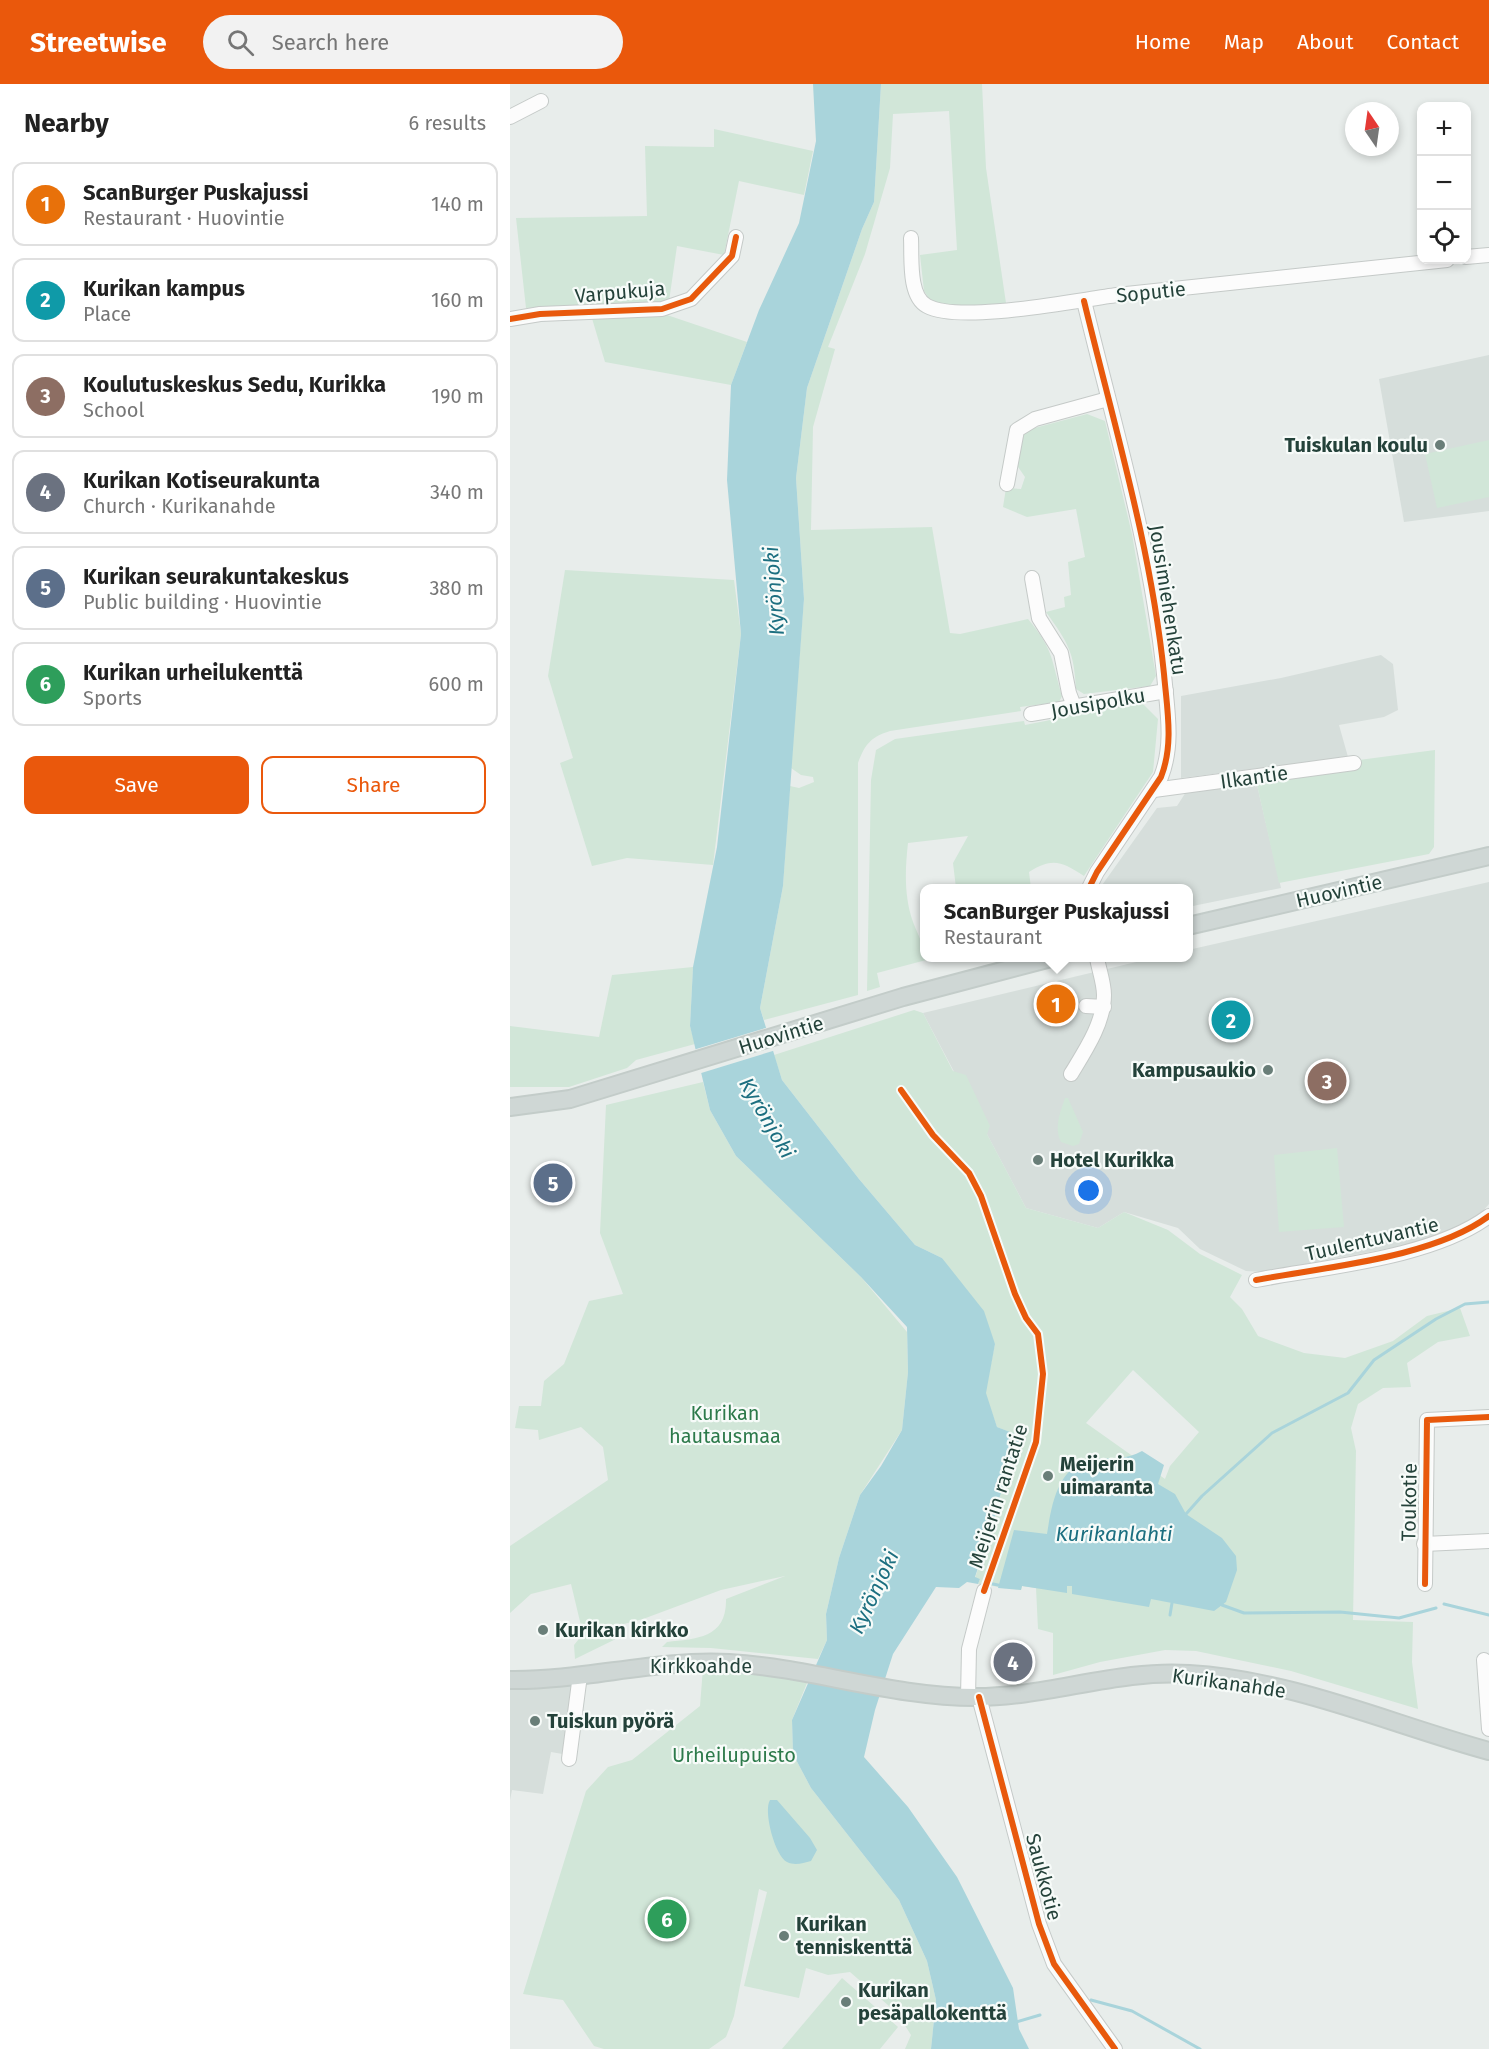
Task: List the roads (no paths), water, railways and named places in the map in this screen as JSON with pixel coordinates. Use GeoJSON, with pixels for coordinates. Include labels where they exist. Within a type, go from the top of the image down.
{"type":"FeatureCollection","features":[{"type":"Feature","properties":{"kind":"main road","name":"Huovintie"},"geometry":{"type":"LineString","coordinates":[[1193,925],[1489,856]]}},
{"type":"Feature","properties":{"kind":"main road","name":"Huovintie"},"geometry":{"type":"LineString","coordinates":[[510,1107],[570,1099],[903,997],[1032,962]]}},
{"type":"Feature","properties":{"kind":"main road","name":"Kirkkoahde"},"geometry":{"type":"LineString","coordinates":[[510,1680],[580,1675],[657,1663],[731,1663],[789,1671],[890,1691]]}},
{"type":"Feature","properties":{"kind":"main road","name":"Kurikanahde"},"geometry":{"type":"LineString","coordinates":[[890,1691],[973,1697],[1013,1695],[1157,1674],[1190,1674],[1243,1681],[1309,1695],[1489,1751]]}},
{"type":"Feature","properties":{"kind":"street"},"geometry":{"type":"LineString","coordinates":[[510,117],[541,101]]}},
{"type":"Feature","properties":{"kind":"street","name":"Varpukuja"},"geometry":{"type":"LineString","coordinates":[[510,319],[540,314],[662,309],[691,299],[732,256],[736,237]]}},
{"type":"Feature","properties":{"kind":"street","name":"Soputie"},"geometry":{"type":"LineString","coordinates":[[910,238],[917,295],[930,308],[981,312],[1417,263]]}},
{"type":"Feature","properties":{"kind":"street"},"geometry":{"type":"LineString","coordinates":[[1471,257],[1489,255]]}},
{"type":"Feature","properties":{"kind":"street","name":"Jousimiehenkatu"},"geometry":{"type":"LineString","coordinates":[[1084,301],[1146,552],[1166,691],[1169,734],[1167,763],[1154,790],[1091,884]]}},
{"type":"Feature","properties":{"kind":"street"},"geometry":{"type":"LineString","coordinates":[[1007,484],[1017,430],[1035,419],[1108,399]]}},
{"type":"Feature","properties":{"kind":"street"},"geometry":{"type":"LineString","coordinates":[[1032,578],[1039,618],[1061,653],[1074,706]]}},
{"type":"Feature","properties":{"kind":"street","name":"Jousipolku"},"geometry":{"type":"LineString","coordinates":[[1031,714],[1166,691]]}},
{"type":"Feature","properties":{"kind":"street","name":"Ilkantie"},"geometry":{"type":"LineString","coordinates":[[1154,790],[1354,763]]}},
{"type":"Feature","properties":{"kind":"street"},"geometry":{"type":"LineString","coordinates":[[1071,1074],[1097,1027],[1104,1007],[1104,992],[1097,962]]}},
{"type":"Feature","properties":{"kind":"street"},"geometry":{"type":"LineString","coordinates":[[1086,1006],[1104,1007]]}},
{"type":"Feature","properties":{"kind":"street","name":"Tuulentuvantie"},"geometry":{"type":"LineString","coordinates":[[1256,1280],[1438,1243],[1474,1227],[1489,1216]]}},
{"type":"Feature","properties":{"kind":"street","name":"Toukotie"},"geometry":{"type":"LineString","coordinates":[[1425,1584],[1427,1420],[1489,1417]]}},
{"type":"Feature","properties":{"kind":"street"},"geometry":{"type":"LineString","coordinates":[[1424,1544],[1489,1540]]}},
{"type":"Feature","properties":{"kind":"street","name":"Meijerin rantatie"},"geometry":{"type":"LineString","coordinates":[[973,1697],[969,1649],[984,1591]]}},
{"type":"Feature","properties":{"kind":"street"},"geometry":{"type":"LineString","coordinates":[[1484,1660],[1489,1729]]}},
{"type":"Feature","properties":{"kind":"street"},"geometry":{"type":"LineString","coordinates":[[569,1759],[580,1675]]}},
{"type":"Feature","properties":{"kind":"street","name":"Saukkotie"},"geometry":{"type":"LineString","coordinates":[[973,1697],[1039,1924],[1054,1964],[1115,2049]]}},
{"type":"Feature","properties":{"kind":"water","name":"Kyrönjoki"},"geometry":{"type":"Polygon","coordinates":[[[813,84],[881,84],[874,202],[862,229],[807,388],[796,478],[804,599],[783,886],[760,1008],[782,1080],[859,1179],[915,1245],[942,1258],[984,1311],[995,1344],[986,1393],[997,1427],[1021,1436],[975,1577],[980,1579],[978,1584],[967,1582],[959,1588],[936,1587],[893,1654],[875,1710],[864,1757],[908,1807],[957,1877],[1013,1988],[1019,2029],[1029,2049],[931,2049],[936,2000],[927,1961],[899,1900],[811,1788],[793,1754],[792,1720],[827,1640],[826,1614],[839,1558],[860,1495],[881,1466],[902,1430],[908,1372],[907,1327],[861,1277],[736,1156],[710,1110],[690,1026],[693,967],[717,847],[741,634],[727,480],[731,385],[759,310],[799,223],[816,141],[813,84]]]}},
{"type":"Feature","properties":{"kind":"water","name":"Kurikanlahti"},"geometry":{"type":"Polygon","coordinates":[[[1142,1451],[1164,1465],[1158,1484],[1175,1494],[1186,1514],[1222,1538],[1236,1556],[1237,1570],[1226,1602],[1214,1611],[1151,1599],[1149,1607],[1072,1594],[1072,1586],[1067,1586],[1067,1593],[1022,1586],[1021,1590],[998,1588],[1014,1530],[1047,1534],[1051,1510],[1059,1486],[1073,1468],[1083,1462],[1125,1457],[1142,1451]]]}},
{"type":"Feature","properties":{"kind":"water"},"geometry":{"type":"Polygon","coordinates":[[[770,1800],[777,1800],[810,1838],[817,1850],[811,1861],[793,1864],[787,1862],[778,1851],[769,1823],[770,1800]]]}},
{"type":"Feature","properties":{"kind":"waterway"},"geometry":{"type":"LineString","coordinates":[[1186,1514],[1202,1496],[1272,1433],[1348,1393],[1374,1360],[1436,1319],[1465,1304],[1489,1302]]}},
{"type":"Feature","properties":{"kind":"waterway"},"geometry":{"type":"LineString","coordinates":[[993,1584],[998,1585]]}},
{"type":"Feature","properties":{"kind":"waterway"},"geometry":{"type":"LineString","coordinates":[[1170,1615],[1172,1603]]}},
{"type":"Feature","properties":{"kind":"waterway"},"geometry":{"type":"LineString","coordinates":[[1444,1604],[1489,1615]]}},
{"type":"Feature","properties":{"kind":"waterway"},"geometry":{"type":"LineString","coordinates":[[1222,1605],[1244,1613],[1340,1612],[1399,1618],[1436,1608]]}},
{"type":"Feature","properties":{"kind":"waterway"},"geometry":{"type":"LineString","coordinates":[[1091,2000],[1132,2011],[1200,2049]]}},
{"type":"Feature","properties":{"kind":"waterway"},"geometry":{"type":"LineString","coordinates":[[1016,2022],[1040,2015]]}},
{"type":"Feature","properties":{"kind":"place","name":"Tuiskulan koulu"},"geometry":{"type":"Point","coordinates":[1440,445]}},
{"type":"Feature","properties":{"kind":"place","name":"ScanBurger Puskajussi"},"geometry":{"type":"Point","coordinates":[1056,1004]}},
{"type":"Feature","properties":{"kind":"place","name":"Kurikan kampus"},"geometry":{"type":"Point","coordinates":[1231,1020]}},
{"type":"Feature","properties":{"kind":"place","name":"Kampusaukio"},"geometry":{"type":"Point","coordinates":[1268,1070]}},
{"type":"Feature","properties":{"kind":"place","name":"Koulutuskeskus Sedu, Kurikka"},"geometry":{"type":"Point","coordinates":[1327,1081]}},
{"type":"Feature","properties":{"kind":"place","name":"Hotel Kurikka"},"geometry":{"type":"Point","coordinates":[1038,1160]}},
{"type":"Feature","properties":{"kind":"place","name":"Kurikan seurakuntakeskus"},"geometry":{"type":"Point","coordinates":[553,1183]}},
{"type":"Feature","properties":{"kind":"place","name":"Meijerin uimaranta"},"geometry":{"type":"Point","coordinates":[1048,1476]}},
{"type":"Feature","properties":{"kind":"place","name":"Kurikan kirkko"},"geometry":{"type":"Point","coordinates":[543,1630]}},
{"type":"Feature","properties":{"kind":"place","name":"Kurikan Kotiseurakunta"},"geometry":{"type":"Point","coordinates":[1013,1662]}},
{"type":"Feature","properties":{"kind":"place","name":"Tuiskun pyörä"},"geometry":{"type":"Point","coordinates":[535,1721]}},
{"type":"Feature","properties":{"kind":"place","name":"Kurikan urheilukenttä"},"geometry":{"type":"Point","coordinates":[667,1919]}},
{"type":"Feature","properties":{"kind":"place","name":"Kurikan tenniskenttä"},"geometry":{"type":"Point","coordinates":[784,1936]}},
{"type":"Feature","properties":{"kind":"place","name":"Kurikan pesäpallokenttä"},"geometry":{"type":"Point","coordinates":[846,2002]}},
{"type":"Feature","properties":{"kind":"park label","name":"Kurikan hautausmaa"},"geometry":{"type":"Point","coordinates":[725,1424]}},
{"type":"Feature","properties":{"kind":"park label","name":"Urheilupuisto"},"geometry":{"type":"Point","coordinates":[734,1755]}}]}
